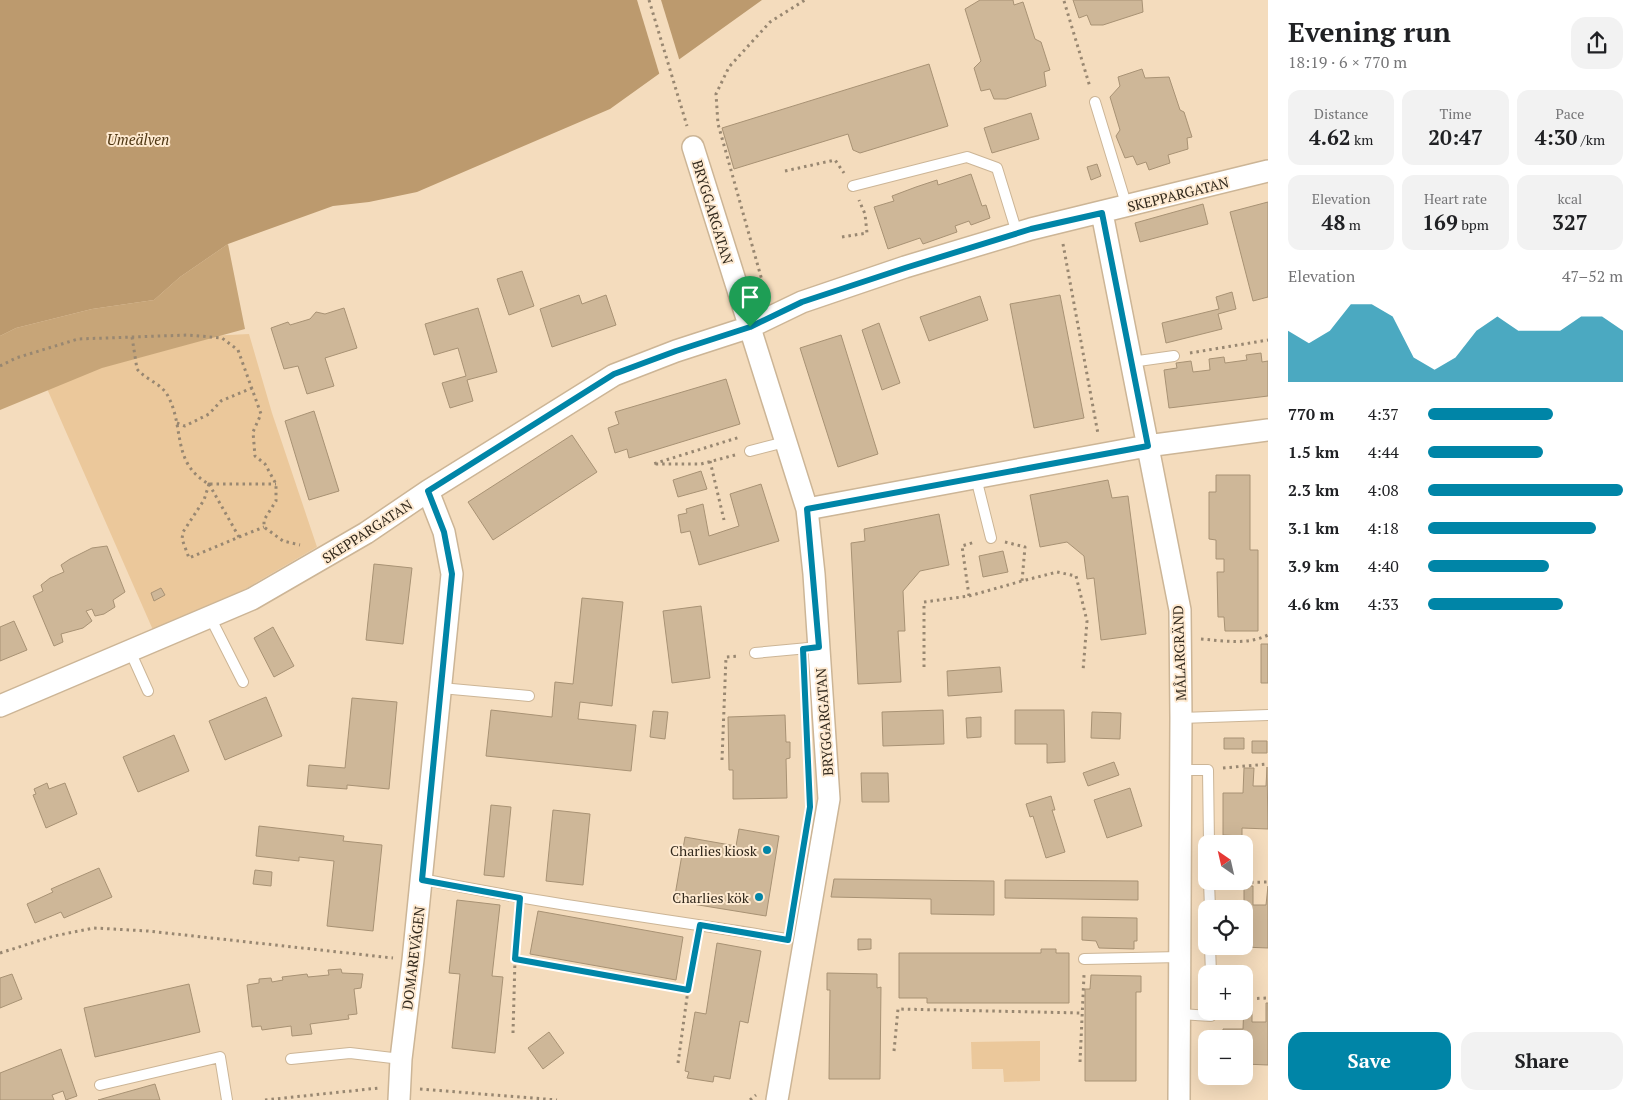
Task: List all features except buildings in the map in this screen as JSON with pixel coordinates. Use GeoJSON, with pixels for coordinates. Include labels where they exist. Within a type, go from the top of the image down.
{"type":"FeatureCollection","features":[{"type":"Feature","properties":{"kind":"street","name":"BRYGGARGATAN"},"geometry":{"type":"LineString","coordinates":[[693,147],[807,509],[829,798],[777,1100]]}},
{"type":"Feature","properties":{"kind":"street","name":"SKEPPARGATAN"},"geometry":{"type":"LineString","coordinates":[[0,706],[252,599],[318,563],[614,374],[750,327],[802,302],[1018,233],[1268,171]]}},
{"type":"Feature","properties":{"kind":"street","name":"MÅLARGRÄND"},"geometry":{"type":"LineString","coordinates":[[1102,213],[1180,610],[1182,718],[1179,1100]]}},
{"type":"Feature","properties":{"kind":"street"},"geometry":{"type":"LineString","coordinates":[[807,509],[1148,446],[1268,430]]}},
{"type":"Feature","properties":{"kind":"street","name":"DOMAREVÄGEN"},"geometry":{"type":"LineString","coordinates":[[399,1093],[452,574],[444,532],[428,491]]}},
{"type":"Feature","properties":{"kind":"lane"},"geometry":{"type":"LineString","coordinates":[[1095,102],[1127,206]]}},
{"type":"Feature","properties":{"kind":"lane"},"geometry":{"type":"LineString","coordinates":[[853,186],[968,156],[997,168],[1018,233]]}},
{"type":"Feature","properties":{"kind":"lane"},"geometry":{"type":"LineString","coordinates":[[1131,362],[1174,356]]}},
{"type":"Feature","properties":{"kind":"lane"},"geometry":{"type":"LineString","coordinates":[[750,451],[785,442]]}},
{"type":"Feature","properties":{"kind":"lane"},"geometry":{"type":"LineString","coordinates":[[976,478],[991,538]]}},
{"type":"Feature","properties":{"kind":"lane"},"geometry":{"type":"LineString","coordinates":[[210,617],[243,682]]}},
{"type":"Feature","properties":{"kind":"lane"},"geometry":{"type":"LineString","coordinates":[[755,653],[819,647]]}},
{"type":"Feature","properties":{"kind":"lane"},"geometry":{"type":"LineString","coordinates":[[130,651],[148,691]]}},
{"type":"Feature","properties":{"kind":"lane"},"geometry":{"type":"LineString","coordinates":[[441,688],[529,696]]}},
{"type":"Feature","properties":{"kind":"lane"},"geometry":{"type":"LineString","coordinates":[[1182,718],[1268,715]]}},
{"type":"Feature","properties":{"kind":"lane"},"geometry":{"type":"LineString","coordinates":[[1181,770],[1208,770],[1209,835]]}},
{"type":"Feature","properties":{"kind":"lane"},"geometry":{"type":"LineString","coordinates":[[422,880],[520,898],[788,940]]}},
{"type":"Feature","properties":{"kind":"lane"},"geometry":{"type":"LineString","coordinates":[[1084,960],[1180,958]]}},
{"type":"Feature","properties":{"kind":"lane"},"geometry":{"type":"LineString","coordinates":[[1180,1014],[1198,1015]]}},
{"type":"Feature","properties":{"kind":"lane"},"geometry":{"type":"LineString","coordinates":[[291,1059],[350,1053],[401,1059]]}},
{"type":"Feature","properties":{"kind":"lane"},"geometry":{"type":"LineString","coordinates":[[100,1085],[220,1057],[227,1100]]}},
{"type":"Feature","properties":{"kind":"path"},"geometry":{"type":"LineString","coordinates":[[649,0],[693,147]]}},
{"type":"Feature","properties":{"kind":"path"},"geometry":{"type":"LineString","coordinates":[[750,327],[763,284],[718,124],[716,94],[729,66],[770,22],[805,0]]}},
{"type":"Feature","properties":{"kind":"path"},"geometry":{"type":"LineString","coordinates":[[1064,1],[1095,102]]}},
{"type":"Feature","properties":{"kind":"path"},"geometry":{"type":"LineString","coordinates":[[785,171],[835,160],[853,186]]}},
{"type":"Feature","properties":{"kind":"path"},"geometry":{"type":"LineString","coordinates":[[842,237],[866,233],[865,214]]}},
{"type":"Feature","properties":{"kind":"path"},"geometry":{"type":"LineString","coordinates":[[1058,223],[1102,454]]}},
{"type":"Feature","properties":{"kind":"path"},"geometry":{"type":"LineString","coordinates":[[0,366],[16,358],[78,339],[188,335],[222,338],[238,350],[261,414],[253,432],[255,456],[265,464],[276,484],[276,501],[264,520],[264,527]]}},
{"type":"Feature","properties":{"kind":"path"},"geometry":{"type":"LineString","coordinates":[[132,337],[137,369],[160,385],[167,395],[177,423],[178,443],[187,465],[209,484],[239,537]]}},
{"type":"Feature","properties":{"kind":"path"},"geometry":{"type":"LineString","coordinates":[[1174,356],[1268,340]]}},
{"type":"Feature","properties":{"kind":"path"},"geometry":{"type":"LineString","coordinates":[[177,423],[185,426],[210,414],[221,401],[252,388]]}},
{"type":"Feature","properties":{"kind":"path"},"geometry":{"type":"LineString","coordinates":[[745,436],[653,464],[701,464],[750,451]]}},
{"type":"Feature","properties":{"kind":"path"},"geometry":{"type":"LineString","coordinates":[[710,461],[724,520]]}},
{"type":"Feature","properties":{"kind":"path"},"geometry":{"type":"LineString","coordinates":[[209,484],[276,484]]}},
{"type":"Feature","properties":{"kind":"path"},"geometry":{"type":"LineString","coordinates":[[209,484],[204,500],[184,532],[182,539],[189,558],[264,527]]}},
{"type":"Feature","properties":{"kind":"path"},"geometry":{"type":"LineString","coordinates":[[264,527],[283,541],[299,544],[306,551]]}},
{"type":"Feature","properties":{"kind":"path"},"geometry":{"type":"LineString","coordinates":[[969,596],[962,546],[991,538],[1025,547],[1022,581]]}},
{"type":"Feature","properties":{"kind":"path"},"geometry":{"type":"LineString","coordinates":[[924,667],[924,602],[969,596],[1057,572],[1076,576],[1087,621],[1083,671]]}},
{"type":"Feature","properties":{"kind":"path"},"geometry":{"type":"LineString","coordinates":[[1181,637],[1237,642],[1255,641],[1268,635]]}},
{"type":"Feature","properties":{"kind":"path"},"geometry":{"type":"LineString","coordinates":[[722,760],[726,657],[755,653]]}},
{"type":"Feature","properties":{"kind":"path"},"geometry":{"type":"LineString","coordinates":[[1208,770],[1268,764]]}},
{"type":"Feature","properties":{"kind":"path"},"geometry":{"type":"LineString","coordinates":[[1253,882],[1268,882]]}},
{"type":"Feature","properties":{"kind":"path"},"geometry":{"type":"LineString","coordinates":[[513,1033],[515,959],[520,898]]}},
{"type":"Feature","properties":{"kind":"path"},"geometry":{"type":"LineString","coordinates":[[678,1063],[688,990],[700,925]]}},
{"type":"Feature","properties":{"kind":"path"},"geometry":{"type":"LineString","coordinates":[[0,953],[54,936],[94,928],[148,931],[414,960]]}},
{"type":"Feature","properties":{"kind":"path"},"geometry":{"type":"LineString","coordinates":[[515,959],[688,990]]}},
{"type":"Feature","properties":{"kind":"path"},"geometry":{"type":"LineString","coordinates":[[1080,1062],[1084,960]]}},
{"type":"Feature","properties":{"kind":"path"},"geometry":{"type":"LineString","coordinates":[[1253,999],[1268,998]]}},
{"type":"Feature","properties":{"kind":"path"},"geometry":{"type":"LineString","coordinates":[[894,1051],[898,1009],[1082,1013]]}},
{"type":"Feature","properties":{"kind":"path"},"geometry":{"type":"LineString","coordinates":[[750,1100],[760,1086]]}},
{"type":"Feature","properties":{"kind":"path"},"geometry":{"type":"LineString","coordinates":[[265,1100],[320,1093],[399,1093],[557,1100]]}},
{"type":"Feature","properties":{"kind":"shaded area"},"geometry":{"type":"Polygon","coordinates":[[[228,244],[245,329],[102,368],[0,410],[0,336],[16,328],[92,309],[154,300],[180,277],[228,244]]]}},
{"type":"Feature","properties":{"kind":"shaded area"},"geometry":{"type":"Polygon","coordinates":[[[249,334],[272,413],[317,547],[240,592],[153,630],[34,359],[109,341],[249,334]]]}},
{"type":"Feature","properties":{"kind":"shaded area"},"geometry":{"type":"Polygon","coordinates":[[[1040,1041],[1040,1081],[1004,1082],[1003,1069],[972,1069],[971,1042],[1040,1041]]]}},
{"type":"Feature","properties":{"kind":"water","name":"Umeälven"},"geometry":{"type":"Polygon","coordinates":[[[0,0],[762,0],[610,109],[417,192],[369,202],[333,206],[228,244],[180,277],[154,300],[92,309],[16,328],[0,336],[0,0]]]}},
{"type":"Feature","properties":{"kind":"pier"},"geometry":{"type":"Polygon","coordinates":[[[637,0],[661,0],[680,62],[660,76],[637,0]]]}},
{"type":"Feature","properties":{"kind":"place","name":"Charlies kiosk"},"geometry":{"type":"Point","coordinates":[767,850]}},
{"type":"Feature","properties":{"kind":"place","name":"Charlies kök"},"geometry":{"type":"Point","coordinates":[759,897]}},
{"type":"Feature","properties":{"kind":"route"},"geometry":{"type":"LineString","coordinates":[[1102,213],[1148,446],[807,509],[819,647],[803,649],[810,807],[788,940],[700,925],[688,990],[515,959],[520,898],[422,880],[452,574],[444,532],[428,491],[614,374],[750,327],[802,302],[905,268],[1031,229],[1102,213]]}}]}
